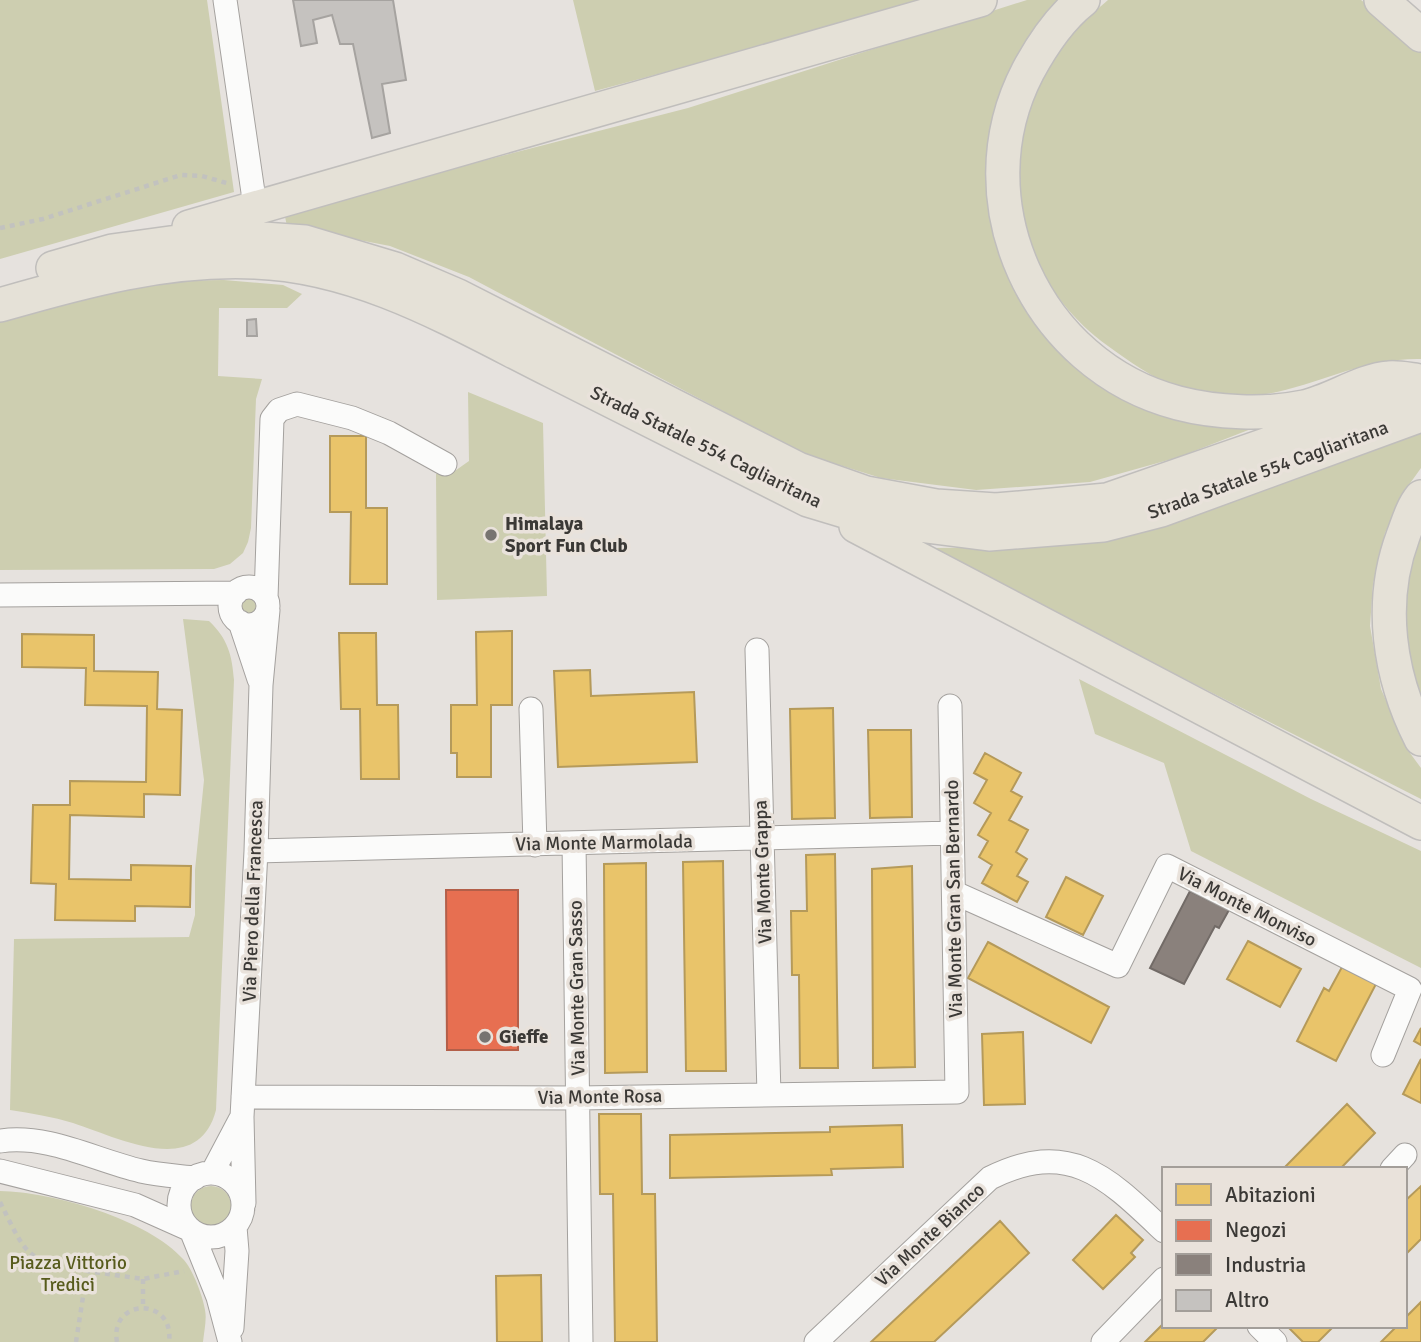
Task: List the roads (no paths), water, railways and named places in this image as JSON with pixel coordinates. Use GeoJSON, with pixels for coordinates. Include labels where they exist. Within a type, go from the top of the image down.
{"type":"FeatureCollection","features":[{"type":"Feature","properties":{"kind":"highway"},"geometry":{"type":"LineString","coordinates":[[113,251],[254,201],[980,0]]}},
{"type":"Feature","properties":{"kind":"highway"},"geometry":{"type":"LineString","coordinates":[[1083,0],[1040,48],[1019,89],[1006,130],[1001,172],[1006,218],[1016,257],[1054,320],[1086,356],[1142,389],[1178,403],[1234,411],[1303,407],[1388,378],[1421,381]]}},
{"type":"Feature","properties":{"kind":"highway"},"geometry":{"type":"LineString","coordinates":[[1381,0],[1421,35]]}},
{"type":"Feature","properties":{"kind":"highway","name":"Strada Statale 554 Cagliaritana"},"geometry":{"type":"LineString","coordinates":[[0,282],[113,251],[221,236],[304,242],[396,269],[458,296],[798,469],[866,493],[936,506],[996,510],[1107,500],[1421,391]]}},
{"type":"Feature","properties":{"kind":"highway","name":"Strada Statale 554 Cagliaritana"},"geometry":{"type":"LineString","coordinates":[[0,305],[85,281],[189,262],[257,261],[318,271],[401,295],[808,500],[871,519],[989,534],[1103,525],[1161,510],[1421,415]]}},
{"type":"Feature","properties":{"kind":"highway"},"geometry":{"type":"LineString","coordinates":[[1421,497],[1415,504],[1396,555],[1388,613],[1394,667],[1410,717],[1421,739]]}},
{"type":"Feature","properties":{"kind":"highway"},"geometry":{"type":"LineString","coordinates":[[808,500],[1421,823]]}},
{"type":"Feature","properties":{"kind":"street"},"geometry":{"type":"LineString","coordinates":[[225,0],[254,201]]}},
{"type":"Feature","properties":{"kind":"street","name":"Via Piero della Francesca"},"geometry":{"type":"LineString","coordinates":[[231,1342],[237,1251],[235,1227],[243,1212],[244,1203],[242,1107],[267,604],[266,544],[272,418],[279,410],[297,404],[352,418],[389,433],[445,464]]}},
{"type":"Feature","properties":{"kind":"street","name":"Via Piero della Francesca"},"geometry":{"type":"LineString","coordinates":[[261,685],[238,604],[266,544]]}},
{"type":"Feature","properties":{"kind":"street"},"geometry":{"type":"LineString","coordinates":[[0,595],[162,594],[238,604],[256,623],[267,604],[257,589],[238,604]]}},
{"type":"Feature","properties":{"kind":"street","name":"Via Monte Grappa"},"geometry":{"type":"LineString","coordinates":[[757,650],[769,1095]]}},
{"type":"Feature","properties":{"kind":"street","name":"Via Monte Gran San Bernardo"},"geometry":{"type":"LineString","coordinates":[[950,706],[957,1092]]}},
{"type":"Feature","properties":{"kind":"street"},"geometry":{"type":"LineString","coordinates":[[530,709],[535,845]]}},
{"type":"Feature","properties":{"kind":"street","name":"Via Monte Marmolada"},"geometry":{"type":"LineString","coordinates":[[256,851],[953,833]]}},
{"type":"Feature","properties":{"kind":"street","name":"Via Monte Gran Sasso"},"geometry":{"type":"LineString","coordinates":[[575,843],[581,1342]]}},
{"type":"Feature","properties":{"kind":"street","name":"Via Monte Monviso"},"geometry":{"type":"LineString","coordinates":[[955,893],[1118,966],[1167,866],[1410,989],[1383,1055]]}},
{"type":"Feature","properties":{"kind":"street","name":"Via Monte Rosa"},"geometry":{"type":"LineString","coordinates":[[242,1107],[957,1092]]}},
{"type":"Feature","properties":{"kind":"street","name":"Via Piero della Francesca"},"geometry":{"type":"LineString","coordinates":[[231,1342],[205,1264],[191,1230],[182,1219],[180,1200],[188,1183],[203,1175],[242,1107]]}},
{"type":"Feature","properties":{"kind":"street"},"geometry":{"type":"LineString","coordinates":[[0,1141],[17,1138],[58,1144],[143,1171],[230,1179],[237,1185],[244,1203]]}},
{"type":"Feature","properties":{"kind":"street","name":"Via Monte Bianco"},"geometry":{"type":"LineString","coordinates":[[816,1342],[990,1178],[1008,1169],[1051,1162],[1072,1164],[1117,1186],[1162,1229]]}},
{"type":"Feature","properties":{"kind":"street"},"geometry":{"type":"LineString","coordinates":[[0,1171],[135,1205],[205,1237],[215,1237],[235,1227]]}},
{"type":"Feature","properties":{"kind":"street"},"geometry":{"type":"LineString","coordinates":[[1103,1342],[1162,1281]]}},
{"type":"Feature","properties":{"kind":"street"},"geometry":{"type":"LineString","coordinates":[[1261,1328],[1275,1342]]}},
{"type":"Feature","properties":{"kind":"place","name":"Himalaya Sport Fun Club"},"geometry":{"type":"Point","coordinates":[491,535]}},
{"type":"Feature","properties":{"kind":"place","name":"Gieffe"},"geometry":{"type":"Point","coordinates":[485,1037]}},
{"type":"Feature","properties":{"kind":"park label","name":"Piazza Vittorio Tredici"},"geometry":{"type":"Point","coordinates":[68,1274]}}]}
